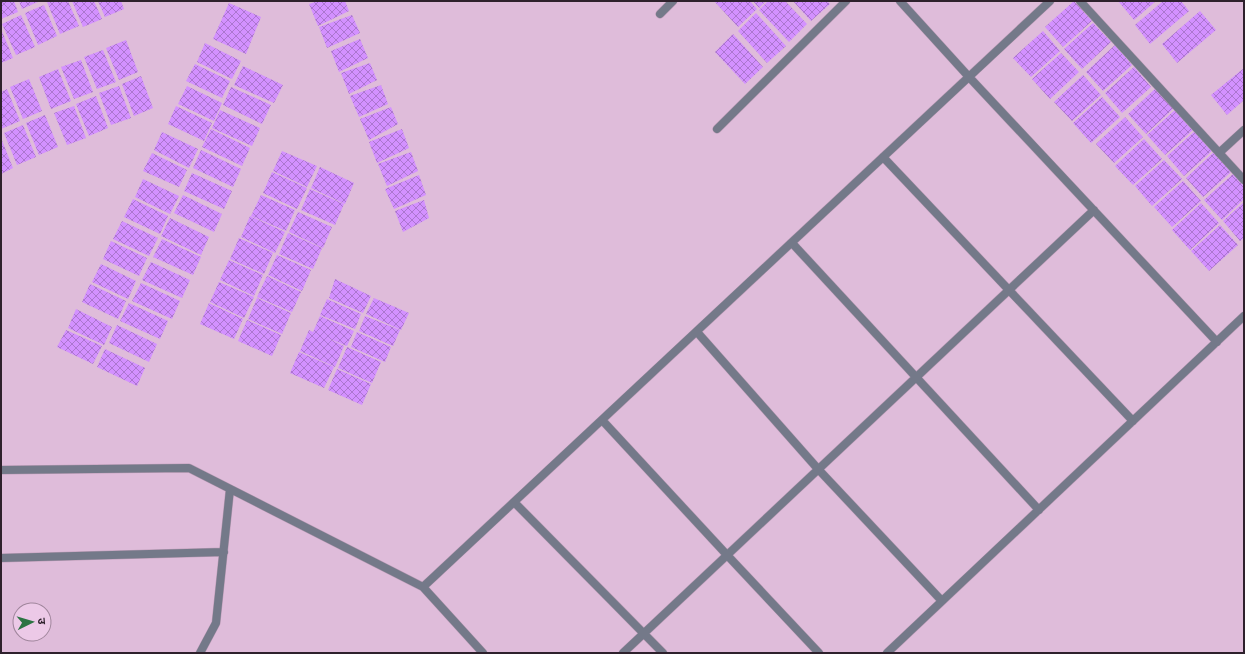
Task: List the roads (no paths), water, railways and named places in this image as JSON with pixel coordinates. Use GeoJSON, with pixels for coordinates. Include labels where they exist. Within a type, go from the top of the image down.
{"type":"FeatureCollection","features":[{"type":"Feature","properties":{"kind":"street"},"geometry":{"type":"LineString","coordinates":[[660,14],[673,1]]}},
{"type":"Feature","properties":{"kind":"street"},"geometry":{"type":"LineString","coordinates":[[717,129],[846,1]]}},
{"type":"Feature","properties":{"kind":"street"},"geometry":{"type":"LineString","coordinates":[[900,1],[969,77],[1217,342]]}},
{"type":"Feature","properties":{"kind":"street"},"geometry":{"type":"LineString","coordinates":[[423,587],[1050,1]]}},
{"type":"Feature","properties":{"kind":"street"},"geometry":{"type":"LineString","coordinates":[[1080,1],[1244,180]]}},
{"type":"Feature","properties":{"kind":"street"},"geometry":{"type":"LineString","coordinates":[[1219,153],[1244,130]]}},
{"type":"Feature","properties":{"kind":"street"},"geometry":{"type":"LineString","coordinates":[[883,157],[1132,421]]}},
{"type":"Feature","properties":{"kind":"street"},"geometry":{"type":"LineString","coordinates":[[623,653],[1094,210]]}},
{"type":"Feature","properties":{"kind":"street"},"geometry":{"type":"LineString","coordinates":[[792,243],[1039,510]]}},
{"type":"Feature","properties":{"kind":"street"},"geometry":{"type":"LineString","coordinates":[[887,653],[1244,316]]}},
{"type":"Feature","properties":{"kind":"street"},"geometry":{"type":"LineString","coordinates":[[697,332],[818,469],[942,601]]}},
{"type":"Feature","properties":{"kind":"street"},"geometry":{"type":"LineString","coordinates":[[602,420],[820,653]]}},
{"type":"Feature","properties":{"kind":"street"},"geometry":{"type":"LineString","coordinates":[[1,470],[189,468],[423,587],[483,653]]}},
{"type":"Feature","properties":{"kind":"street"},"geometry":{"type":"LineString","coordinates":[[200,653],[216,623],[230,489]]}},
{"type":"Feature","properties":{"kind":"street"},"geometry":{"type":"LineString","coordinates":[[514,502],[663,653]]}},
{"type":"Feature","properties":{"kind":"street"},"geometry":{"type":"LineString","coordinates":[[1,558],[224,552]]}}]}
